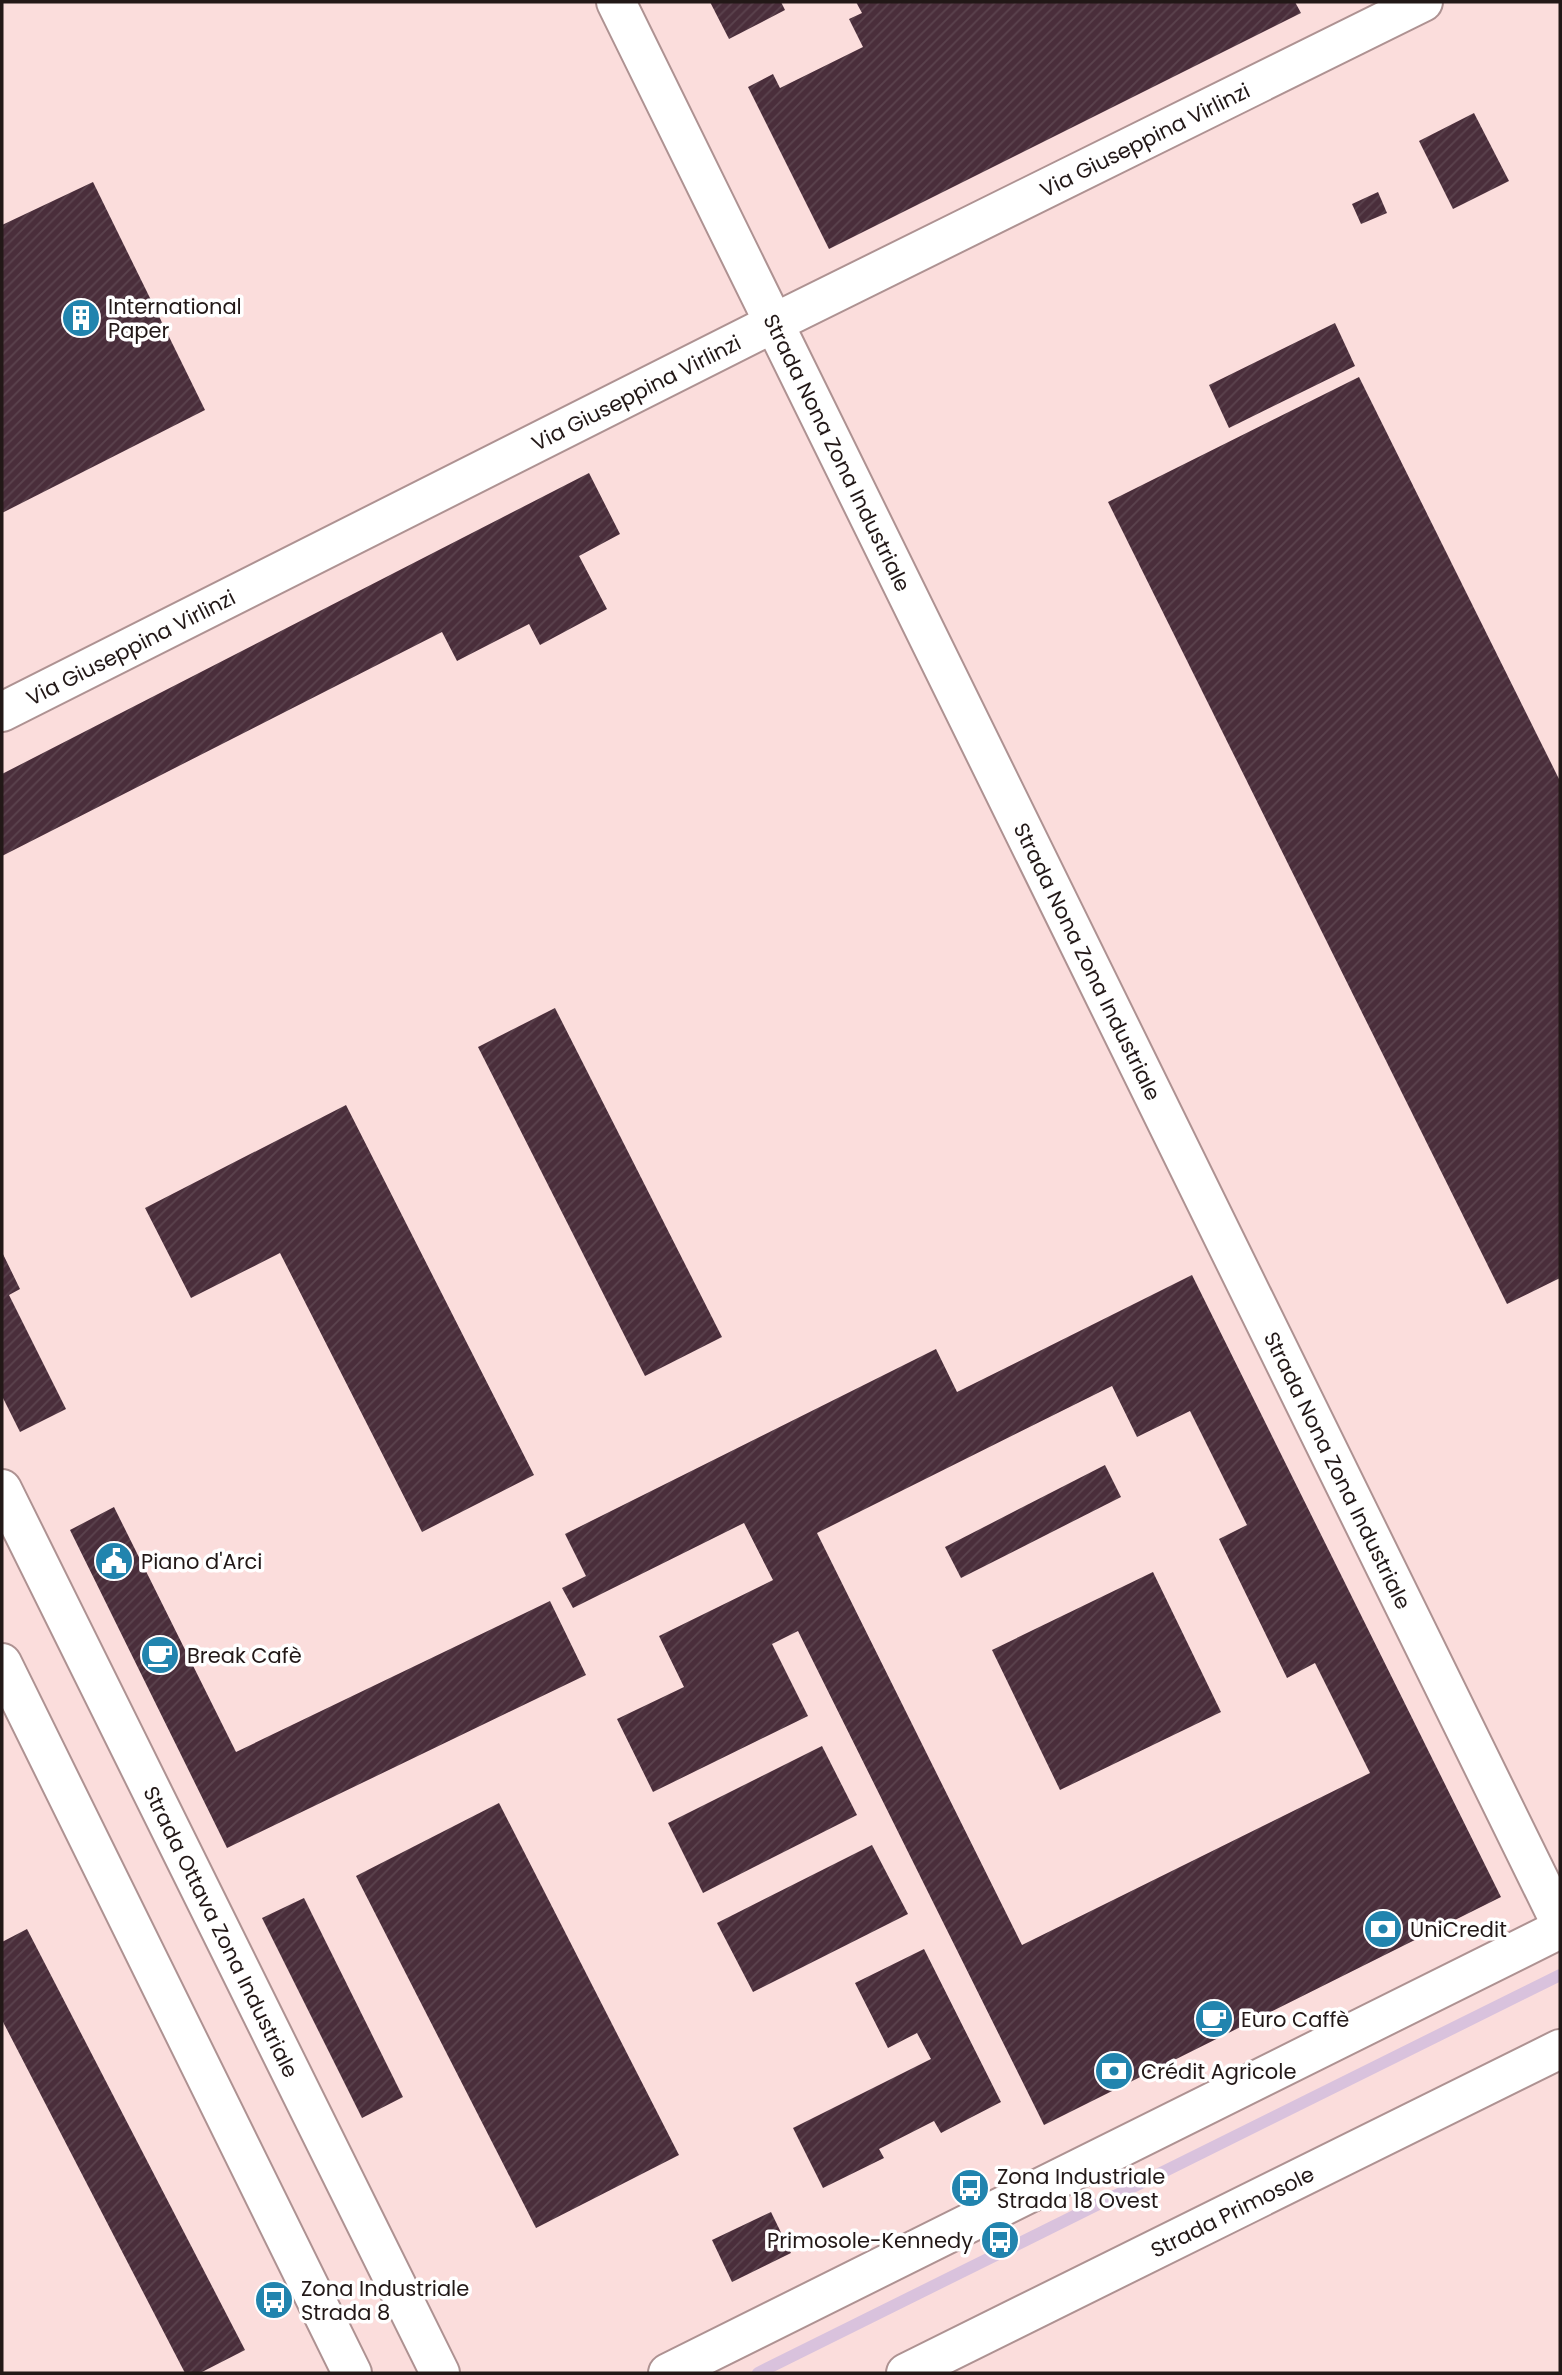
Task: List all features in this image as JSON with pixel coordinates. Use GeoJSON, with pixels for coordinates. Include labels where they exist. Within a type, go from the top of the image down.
{"type":"FeatureCollection","features":[{"type":"Feature","properties":{"kind":"street","name":"Strada Nona Zona Industriale"},"geometry":{"type":"LineString","coordinates":[[616,2],[1560,1922]]}},
{"type":"Feature","properties":{"kind":"street","name":"Via Giuseppina Virlinzi"},"geometry":{"type":"LineString","coordinates":[[2,712],[774,323],[1423,2]]}},
{"type":"Feature","properties":{"kind":"street","name":"Strada Ottava Zona Industriale"},"geometry":{"type":"LineString","coordinates":[[2,1489],[440,2373]]}},
{"type":"Feature","properties":{"kind":"street"},"geometry":{"type":"LineString","coordinates":[[2,1663],[352,2373]]}},
{"type":"Feature","properties":{"kind":"street"},"geometry":{"type":"LineString","coordinates":[[668,2373],[1560,1929]]}},
{"type":"Feature","properties":{"kind":"street","name":"Strada Primosole"},"geometry":{"type":"LineString","coordinates":[[906,2373],[1560,2049]]}},
{"type":"Feature","properties":{"kind":"building"},"geometry":{"type":"Polygon","coordinates":[[[710,2],[781,2],[785,10],[729,39],[710,2]]]}},
{"type":"Feature","properties":{"kind":"building"},"geometry":{"type":"Polygon","coordinates":[[[856,2],[1295,2],[1301,13],[829,249],[748,87],[773,74],[780,88],[863,47],[849,19],[862,13],[856,2]]]}},
{"type":"Feature","properties":{"kind":"building"},"geometry":{"type":"Polygon","coordinates":[[[1474,113],[1509,181],[1453,209],[1419,141],[1474,113]]]}},
{"type":"Feature","properties":{"kind":"building","name":"International Paper"},"geometry":{"type":"Polygon","coordinates":[[[93,182],[205,410],[2,513],[2,225],[93,182]]]}},
{"type":"Feature","properties":{"kind":"building"},"geometry":{"type":"Polygon","coordinates":[[[1378,192],[1387,213],[1361,224],[1352,204],[1378,192]]]}},
{"type":"Feature","properties":{"kind":"building"},"geometry":{"type":"Polygon","coordinates":[[[1335,323],[1355,366],[1229,428],[1209,385],[1335,323]]]}},
{"type":"Feature","properties":{"kind":"building"},"geometry":{"type":"Polygon","coordinates":[[[1359,377],[1560,781],[1560,1278],[1507,1304],[1108,502],[1359,377]]]}},
{"type":"Feature","properties":{"kind":"building"},"geometry":{"type":"Polygon","coordinates":[[[589,473],[620,534],[579,556],[607,609],[540,645],[529,624],[457,661],[442,632],[2,856],[2,774],[589,473]]]}},
{"type":"Feature","properties":{"kind":"building"},"geometry":{"type":"Polygon","coordinates":[[[555,1008],[722,1337],[645,1376],[478,1047],[555,1008]]]}},
{"type":"Feature","properties":{"kind":"building"},"geometry":{"type":"Polygon","coordinates":[[[346,1105],[534,1475],[422,1532],[280,1253],[191,1298],[145,1208],[346,1105]]]}},
{"type":"Feature","properties":{"kind":"building"},"geometry":{"type":"Polygon","coordinates":[[[2,1252],[20,1289],[9,1295],[66,1409],[20,1432],[2,1396],[2,1252]]]}},
{"type":"Feature","properties":{"kind":"building"},"geometry":{"type":"Polygon","coordinates":[[[1192,1275],[1501,1897],[1044,2125],[798,1631],[772,1644],[808,1716],[653,1792],[617,1719],[684,1687],[659,1636],[773,1580],[744,1523],[573,1608],[562,1588],[586,1576],[565,1534],[936,1349],[957,1392],[1192,1275]],[[1112,1386],[817,1533],[1022,1945],[1370,1773],[1315,1663],[1287,1678],[1219,1539],[1247,1525],[1190,1411],[1137,1437],[1112,1386]]]}},
{"type":"Feature","properties":{"kind":"building"},"geometry":{"type":"Polygon","coordinates":[[[1105,1465],[1121,1497],[961,1578],[945,1547],[1105,1465]]]}},
{"type":"Feature","properties":{"kind":"building"},"geometry":{"type":"Polygon","coordinates":[[[114,1507],[236,1752],[550,1601],[586,1675],[227,1848],[70,1530],[114,1507]]]}},
{"type":"Feature","properties":{"kind":"building"},"geometry":{"type":"Polygon","coordinates":[[[1153,1572],[1221,1712],[1060,1790],[992,1650],[1153,1572]]]}},
{"type":"Feature","properties":{"kind":"building"},"geometry":{"type":"Polygon","coordinates":[[[822,1746],[857,1815],[703,1893],[668,1823],[822,1746]]]}},
{"type":"Feature","properties":{"kind":"building"},"geometry":{"type":"Polygon","coordinates":[[[499,1803],[679,2155],[536,2228],[356,1876],[499,1803]]]}},
{"type":"Feature","properties":{"kind":"building"},"geometry":{"type":"Polygon","coordinates":[[[872,1845],[908,1914],[753,1992],[717,1923],[872,1845]]]}},
{"type":"Feature","properties":{"kind":"building"},"geometry":{"type":"Polygon","coordinates":[[[304,1898],[403,2097],[362,2118],[262,1918],[304,1898]]]}},
{"type":"Feature","properties":{"kind":"building"},"geometry":{"type":"Polygon","coordinates":[[[27,1929],[245,2350],[200,2373],[185,2373],[2,2020],[2,1942],[27,1929]]]}},
{"type":"Feature","properties":{"kind":"building"},"geometry":{"type":"Polygon","coordinates":[[[924,1949],[1001,2102],[941,2133],[934,2121],[879,2149],[884,2158],[823,2188],[793,2128],[931,2059],[917,2033],[888,2048],[855,1983],[924,1949]]]}},
{"type":"Feature","properties":{"kind":"building"},"geometry":{"type":"Polygon","coordinates":[[[771,2212],[791,2253],[732,2282],[712,2240],[771,2212]]]}},
{"type":"Feature","properties":{"kind":"waterway"},"geometry":{"type":"LineString","coordinates":[[758,2373],[1560,1975]]}},
{"type":"Feature","properties":{"kind":"place","name":"International Paper"},"geometry":{"type":"Point","coordinates":[81,318]}},
{"type":"Feature","properties":{"kind":"place","name":"Piano d'Arci"},"geometry":{"type":"Point","coordinates":[114,1561]}},
{"type":"Feature","properties":{"kind":"place","name":"Break Cafè"},"geometry":{"type":"Point","coordinates":[160,1655]}},
{"type":"Feature","properties":{"kind":"place","name":"UniCredit"},"geometry":{"type":"Point","coordinates":[1383,1929]}},
{"type":"Feature","properties":{"kind":"place","name":"Euro Caffè"},"geometry":{"type":"Point","coordinates":[1214,2019]}},
{"type":"Feature","properties":{"kind":"place","name":"Crédit Agricole"},"geometry":{"type":"Point","coordinates":[1114,2071]}},
{"type":"Feature","properties":{"kind":"place","name":"Zona Industriale Strada 18 Ovest"},"geometry":{"type":"Point","coordinates":[970,2188]}},
{"type":"Feature","properties":{"kind":"place","name":"Primosole-Kennedy"},"geometry":{"type":"Point","coordinates":[1000,2240]}},
{"type":"Feature","properties":{"kind":"place","name":"Zona Industriale Strada 8"},"geometry":{"type":"Point","coordinates":[274,2300]}}]}
